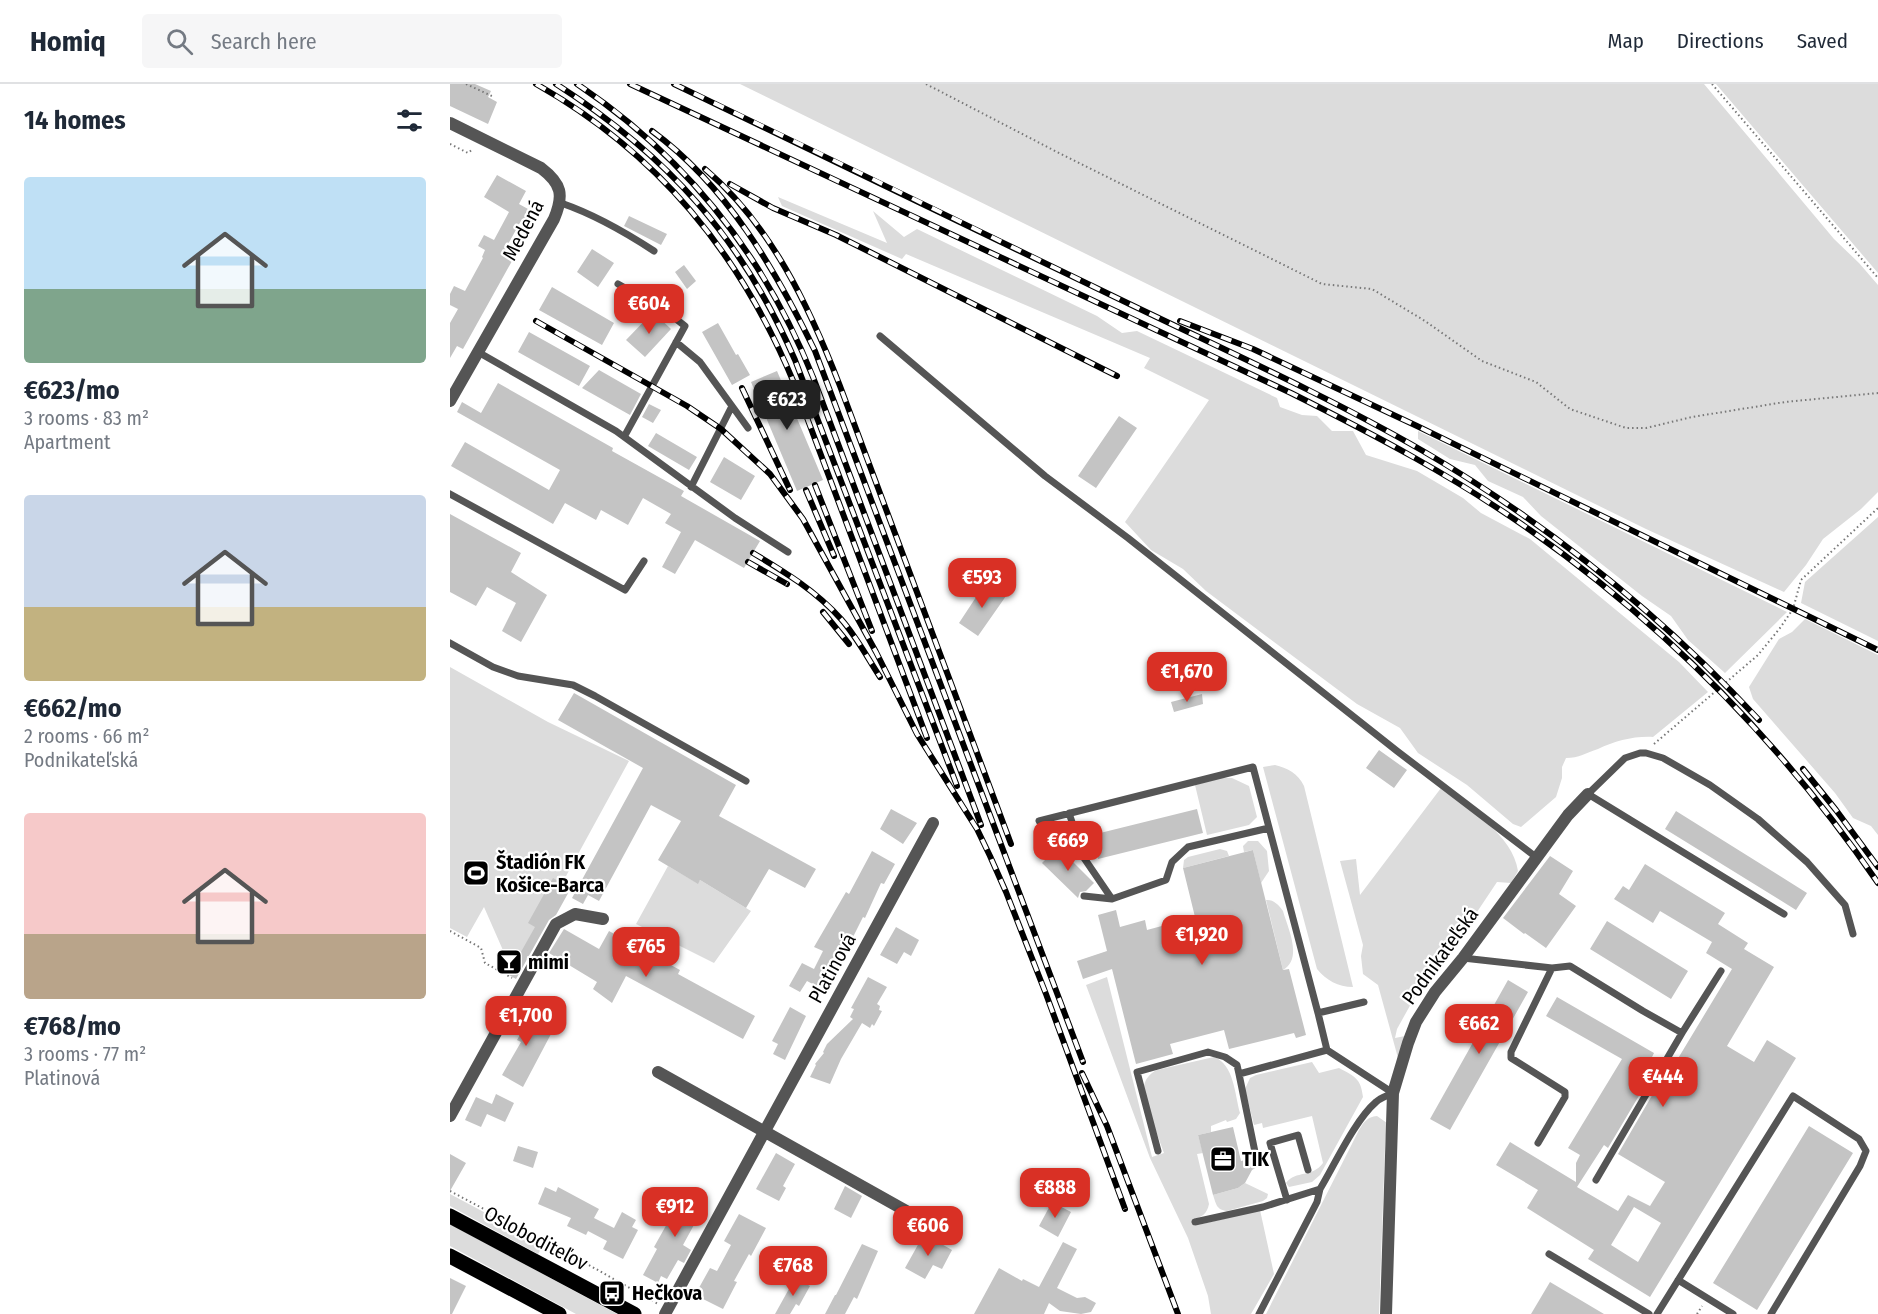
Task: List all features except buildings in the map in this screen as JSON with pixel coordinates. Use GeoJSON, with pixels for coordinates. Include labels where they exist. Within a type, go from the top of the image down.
{"type":"FeatureCollection","features":[{"type":"Feature","properties":{"kind":"main road","name":"Osloboditeľov"},"geometry":{"type":"LineString","coordinates":[[450,1216],[634,1314]]}},
{"type":"Feature","properties":{"kind":"main road"},"geometry":{"type":"LineString","coordinates":[[450,1256],[559,1314]]}},
{"type":"Feature","properties":{"kind":"street","name":"Medená"},"geometry":{"type":"LineString","coordinates":[[450,123],[541,168],[554,178],[560,190],[561,203],[450,401]]}},
{"type":"Feature","properties":{"kind":"street","name":"Podnikateľská"},"geometry":{"type":"LineString","coordinates":[[1386,1314],[1393,1093],[1416,1022],[1435,992],[1463,958],[1536,857],[1587,794]]}},
{"type":"Feature","properties":{"kind":"street","name":"Platinová"},"geometry":{"type":"LineString","coordinates":[[666,1312],[933,823]]}},
{"type":"Feature","properties":{"kind":"street"},"geometry":{"type":"LineString","coordinates":[[450,1116],[556,924],[575,914],[603,919]]}},
{"type":"Feature","properties":{"kind":"street"},"geometry":{"type":"LineString","coordinates":[[658,1072],[908,1212]]}},
{"type":"Feature","properties":{"kind":"lane"},"geometry":{"type":"LineString","coordinates":[[561,203],[632,236],[654,251]]}},
{"type":"Feature","properties":{"kind":"lane"},"geometry":{"type":"LineString","coordinates":[[618,284],[667,312],[685,326],[624,437]]}},
{"type":"Feature","properties":{"kind":"lane"},"geometry":{"type":"LineString","coordinates":[[880,336],[1045,476],[1128,538],[1397,751],[1536,857]]}},
{"type":"Feature","properties":{"kind":"lane"},"geometry":{"type":"LineString","coordinates":[[676,342],[700,362],[748,428]]}},
{"type":"Feature","properties":{"kind":"lane"},"geometry":{"type":"LineString","coordinates":[[478,352],[624,437],[735,518],[788,552]]}},
{"type":"Feature","properties":{"kind":"lane"},"geometry":{"type":"LineString","coordinates":[[691,487],[732,406]]}},
{"type":"Feature","properties":{"kind":"lane"},"geometry":{"type":"LineString","coordinates":[[450,494],[625,590],[644,561]]}},
{"type":"Feature","properties":{"kind":"lane"},"geometry":{"type":"LineString","coordinates":[[450,643],[494,667],[518,676],[573,685],[746,781]]}},
{"type":"Feature","properties":{"kind":"lane"},"geometry":{"type":"LineString","coordinates":[[1784,914],[1587,794],[1625,758],[1646,753],[1663,758],[1710,785],[1758,819],[1807,862],[1845,904],[1853,934]]}},
{"type":"Feature","properties":{"kind":"lane"},"geometry":{"type":"LineString","coordinates":[[1039,821],[1253,767],[1327,1050],[1393,1093]]}},
{"type":"Feature","properties":{"kind":"lane"},"geometry":{"type":"LineString","coordinates":[[1069,813],[1084,858],[1112,899]]}},
{"type":"Feature","properties":{"kind":"lane"},"geometry":{"type":"LineString","coordinates":[[1084,896],[1112,899],[1166,880],[1172,862],[1188,847],[1269,828]]}},
{"type":"Feature","properties":{"kind":"lane"},"geometry":{"type":"LineString","coordinates":[[1463,958],[1552,968],[1570,966],[1683,1033]]}},
{"type":"Feature","properties":{"kind":"lane"},"geometry":{"type":"LineString","coordinates":[[1538,1143],[1565,1097],[1565,1092],[1511,1058],[1511,1052],[1552,968]]}},
{"type":"Feature","properties":{"kind":"lane"},"geometry":{"type":"LineString","coordinates":[[1596,1180],[1720,971]]}},
{"type":"Feature","properties":{"kind":"lane"},"geometry":{"type":"LineString","coordinates":[[1318,1013],[1364,1002]]}},
{"type":"Feature","properties":{"kind":"lane"},"geometry":{"type":"LineString","coordinates":[[1239,1074],[1327,1050]]}},
{"type":"Feature","properties":{"kind":"lane"},"geometry":{"type":"LineString","coordinates":[[1158,1151],[1137,1072],[1208,1052],[1225,1057],[1237,1065],[1255,1152]]}},
{"type":"Feature","properties":{"kind":"lane"},"geometry":{"type":"LineString","coordinates":[[1259,1314],[1317,1202],[1320,1189],[1355,1129],[1380,1098],[1393,1093]]}},
{"type":"Feature","properties":{"kind":"lane"},"geometry":{"type":"LineString","coordinates":[[1657,1314],[1793,1096],[1859,1139],[1866,1151],[1860,1166],[1771,1314]]}},
{"type":"Feature","properties":{"kind":"lane"},"geometry":{"type":"LineString","coordinates":[[1287,1200],[1270,1143],[1298,1135],[1308,1170]]}},
{"type":"Feature","properties":{"kind":"lane"},"geometry":{"type":"LineString","coordinates":[[1195,1222],[1287,1200],[1320,1189]]}},
{"type":"Feature","properties":{"kind":"lane"},"geometry":{"type":"LineString","coordinates":[[1549,1254],[1649,1314]]}},
{"type":"Feature","properties":{"kind":"lane"},"geometry":{"type":"LineString","coordinates":[[1678,1280],[1733,1314]]}},
{"type":"Feature","properties":{"kind":"path"},"geometry":{"type":"LineString","coordinates":[[466,84],[495,97]]}},
{"type":"Feature","properties":{"kind":"path"},"geometry":{"type":"LineString","coordinates":[[926,84],[1067,158],[1322,284],[1372,289],[1425,321],[1482,361],[1536,382],[1570,409],[1626,428],[1646,428],[1692,417],[1785,402],[1878,393]]}},
{"type":"Feature","properties":{"kind":"path"},"geometry":{"type":"LineString","coordinates":[[1712,84],[1878,278]]}},
{"type":"Feature","properties":{"kind":"path"},"geometry":{"type":"LineString","coordinates":[[450,144],[468,153],[484,140]]}},
{"type":"Feature","properties":{"kind":"path"},"geometry":{"type":"LineString","coordinates":[[1646,753],[1758,655],[1793,609],[1801,580],[1878,508]]}},
{"type":"Feature","properties":{"kind":"path"},"geometry":{"type":"LineString","coordinates":[[450,931],[482,948],[485,963],[522,984]]}},
{"type":"Feature","properties":{"kind":"path"},"geometry":{"type":"LineString","coordinates":[[450,1191],[580,1260],[666,1312]]}},
{"type":"Feature","properties":{"kind":"shaded area"},"geometry":{"type":"Polygon","coordinates":[[[740,84],[1704,84],[1834,239],[1878,285],[1878,492],[1861,509],[1823,539],[1784,592],[1646,529],[740,84]]]}},
{"type":"Feature","properties":{"kind":"shaded area"},"geometry":{"type":"Polygon","coordinates":[[[1716,84],[1878,84],[1878,273],[1716,84]]]}},
{"type":"Feature","properties":{"kind":"shaded area"},"geometry":{"type":"Polygon","coordinates":[[[778,197],[887,243],[873,211],[904,237],[917,229],[1097,316],[1122,333],[1137,331],[1277,398],[1280,407],[1302,415],[1317,416],[1332,431],[1353,431],[1366,455],[1417,471],[1463,498],[1481,513],[1530,539],[1679,662],[1708,692],[1653,737],[1625,740],[1579,756],[1566,758],[1556,797],[1521,827],[1513,824],[1467,785],[1418,753],[1400,728],[1357,704],[1206,591],[1183,569],[1151,550],[1125,522],[1209,400],[1144,368],[1150,358],[906,254],[902,259],[782,206],[778,197]]]}},
{"type":"Feature","properties":{"kind":"shaded area"},"geometry":{"type":"Polygon","coordinates":[[[1418,431],[1787,612],[1725,673],[1688,640],[1671,616],[1642,596],[1541,516],[1523,497],[1488,481],[1475,465],[1450,459],[1418,439],[1418,431]]]}},
{"type":"Feature","properties":{"kind":"shaded area"},"geometry":{"type":"Polygon","coordinates":[[[1878,517],[1878,641],[1801,603],[1805,582],[1878,517]]]}},
{"type":"Feature","properties":{"kind":"shaded area"},"geometry":{"type":"Polygon","coordinates":[[[1805,619],[1878,655],[1878,835],[1871,826],[1853,818],[1835,793],[1753,699],[1749,687],[1779,639],[1792,632],[1805,619]]]}},
{"type":"Feature","properties":{"kind":"shaded area"},"geometry":{"type":"Polygon","coordinates":[[[450,667],[548,722],[629,761],[513,973],[484,907],[467,937],[450,928],[450,667]]]}},
{"type":"Feature","properties":{"kind":"shaded area"},"geometry":{"type":"Polygon","coordinates":[[[1275,765],[1292,772],[1304,786],[1353,987],[1333,982],[1317,969],[1263,767],[1275,765]]]}},
{"type":"Feature","properties":{"kind":"shaded area"},"geometry":{"type":"Polygon","coordinates":[[[1221,778],[1232,778],[1249,786],[1257,817],[1249,825],[1207,835],[1195,785],[1221,778]]]}},
{"type":"Feature","properties":{"kind":"shaded area"},"geometry":{"type":"Polygon","coordinates":[[[1441,788],[1499,834],[1508,846],[1518,871],[1511,883],[1497,882],[1477,912],[1431,967],[1436,972],[1432,976],[1427,975],[1397,1029],[1395,1038],[1405,1036],[1398,1058],[1378,985],[1363,974],[1361,956],[1363,945],[1340,861],[1356,859],[1360,895],[1441,788]]]}},
{"type":"Feature","properties":{"kind":"shaded area"},"geometry":{"type":"Polygon","coordinates":[[[1248,841],[1258,841],[1267,851],[1269,871],[1261,883],[1253,850],[1244,852],[1243,846],[1248,841]]]}},
{"type":"Feature","properties":{"kind":"shaded area"},"geometry":{"type":"Polygon","coordinates":[[[1220,849],[1227,851],[1229,856],[1183,868],[1184,860],[1188,857],[1220,849]]]}},
{"type":"Feature","properties":{"kind":"shaded area"},"geometry":{"type":"Polygon","coordinates":[[[668,866],[697,883],[700,880],[751,911],[714,963],[636,924],[668,866]]]}},
{"type":"Feature","properties":{"kind":"shaded area"},"geometry":{"type":"Polygon","coordinates":[[[1266,900],[1276,903],[1283,911],[1290,934],[1292,958],[1283,970],[1266,900]]]}},
{"type":"Feature","properties":{"kind":"shaded area"},"geometry":{"type":"Polygon","coordinates":[[[1107,977],[1152,1157],[1164,1153],[1145,1094],[1144,1085],[1150,1075],[1157,1070],[1214,1057],[1226,1066],[1230,1073],[1240,1113],[1236,1119],[1211,1126],[1211,1132],[1198,1135],[1203,1153],[1197,1154],[1209,1204],[1204,1215],[1192,1220],[1194,1226],[1260,1210],[1274,1274],[1251,1314],[1211,1314],[1208,1296],[1188,1238],[1150,1158],[1086,985],[1107,977]]]}},
{"type":"Feature","properties":{"kind":"shaded area"},"geometry":{"type":"Polygon","coordinates":[[[1312,1062],[1319,1073],[1339,1068],[1353,1076],[1361,1086],[1363,1097],[1320,1175],[1312,1182],[1289,1187],[1286,1183],[1294,1176],[1314,1171],[1323,1163],[1312,1116],[1263,1128],[1262,1123],[1254,1125],[1245,1089],[1250,1078],[1256,1075],[1312,1062]]]}},
{"type":"Feature","properties":{"kind":"shaded area"},"geometry":{"type":"Polygon","coordinates":[[[1377,1116],[1387,1123],[1379,1314],[1266,1314],[1359,1130],[1366,1120],[1377,1116]]]}},
{"type":"Feature","properties":{"kind":"shaded area"},"geometry":{"type":"Polygon","coordinates":[[[1245,1183],[1268,1194],[1267,1198],[1227,1211],[1219,1208],[1213,1195],[1238,1188],[1245,1183]]]}},
{"type":"Feature","properties":{"kind":"shaded area"},"geometry":{"type":"Polygon","coordinates":[[[450,1194],[544,1244],[538,1254],[450,1206],[450,1194]]]}},
{"type":"Feature","properties":{"kind":"shaded area"},"geometry":{"type":"Polygon","coordinates":[[[450,1224],[617,1314],[576,1314],[450,1246],[450,1224]]]}},
{"type":"Feature","properties":{"kind":"railway"},"geometry":{"type":"LineString","coordinates":[[536,84],[580,111],[657,175],[721,249],[748,291],[794,383],[927,738]]}},
{"type":"Feature","properties":{"kind":"railway"},"geometry":{"type":"LineString","coordinates":[[556,84],[596,111],[666,170],[697,203],[751,275],[795,360],[957,786]]}},
{"type":"Feature","properties":{"kind":"railway"},"geometry":{"type":"LineString","coordinates":[[577,84],[653,143],[687,177],[718,212],[746,250],[771,290],[813,377],[981,825]]}},
{"type":"Feature","properties":{"kind":"railway"},"geometry":{"type":"LineString","coordinates":[[630,84],[1291,393],[1383,440],[1473,492],[1530,530],[1629,606],[1720,691],[1803,784],[1842,832],[1878,883]]}},
{"type":"Feature","properties":{"kind":"railway"},"geometry":{"type":"LineString","coordinates":[[674,84],[1270,371],[1423,451],[1514,509],[1601,573],[1682,644],[1759,720]]}},
{"type":"Feature","properties":{"kind":"railway"},"geometry":{"type":"LineString","coordinates":[[652,131],[703,177],[747,231],[766,260],[815,351],[1083,1062]]}},
{"type":"Feature","properties":{"kind":"railway"},"geometry":{"type":"LineString","coordinates":[[705,169],[750,215],[769,241],[815,326],[840,386],[1011,844]]}},
{"type":"Feature","properties":{"kind":"railway"},"geometry":{"type":"LineString","coordinates":[[730,184],[773,208],[836,235],[1117,376]]}},
{"type":"Feature","properties":{"kind":"railway"},"geometry":{"type":"LineString","coordinates":[[536,321],[687,406],[721,429],[770,474],[803,519],[876,652],[917,734],[977,829],[990,856],[1046,994],[1125,1209]]}},
{"type":"Feature","properties":{"kind":"railway"},"geometry":{"type":"LineString","coordinates":[[1180,321],[1253,349],[1417,426],[1878,650]]}},
{"type":"Feature","properties":{"kind":"railway"},"geometry":{"type":"LineString","coordinates":[[742,388],[790,490]]}},
{"type":"Feature","properties":{"kind":"railway"},"geometry":{"type":"LineString","coordinates":[[815,485],[872,631]]}},
{"type":"Feature","properties":{"kind":"railway"},"geometry":{"type":"LineString","coordinates":[[806,490],[834,556]]}},
{"type":"Feature","properties":{"kind":"railway"},"geometry":{"type":"LineString","coordinates":[[753,553],[800,583],[831,609],[852,632],[880,677]]}},
{"type":"Feature","properties":{"kind":"railway"},"geometry":{"type":"LineString","coordinates":[[748,562],[787,584]]}},
{"type":"Feature","properties":{"kind":"railway"},"geometry":{"type":"LineString","coordinates":[[823,612],[849,644]]}},
{"type":"Feature","properties":{"kind":"railway"},"geometry":{"type":"LineString","coordinates":[[1803,769],[1878,867]]}},
{"type":"Feature","properties":{"kind":"railway"},"geometry":{"type":"LineString","coordinates":[[1082,1073],[1107,1126],[1178,1314]]}},
{"type":"Feature","properties":{"kind":"place","name":"Štadión FK Košice-Barca"},"geometry":{"type":"Point","coordinates":[476,873]}},
{"type":"Feature","properties":{"kind":"place","name":"mimi"},"geometry":{"type":"Point","coordinates":[509,962]}},
{"type":"Feature","properties":{"kind":"place","name":"TIK"},"geometry":{"type":"Point","coordinates":[1223,1159]}},
{"type":"Feature","properties":{"kind":"place","name":"Hečkova"},"geometry":{"type":"Point","coordinates":[612,1293]}}]}
